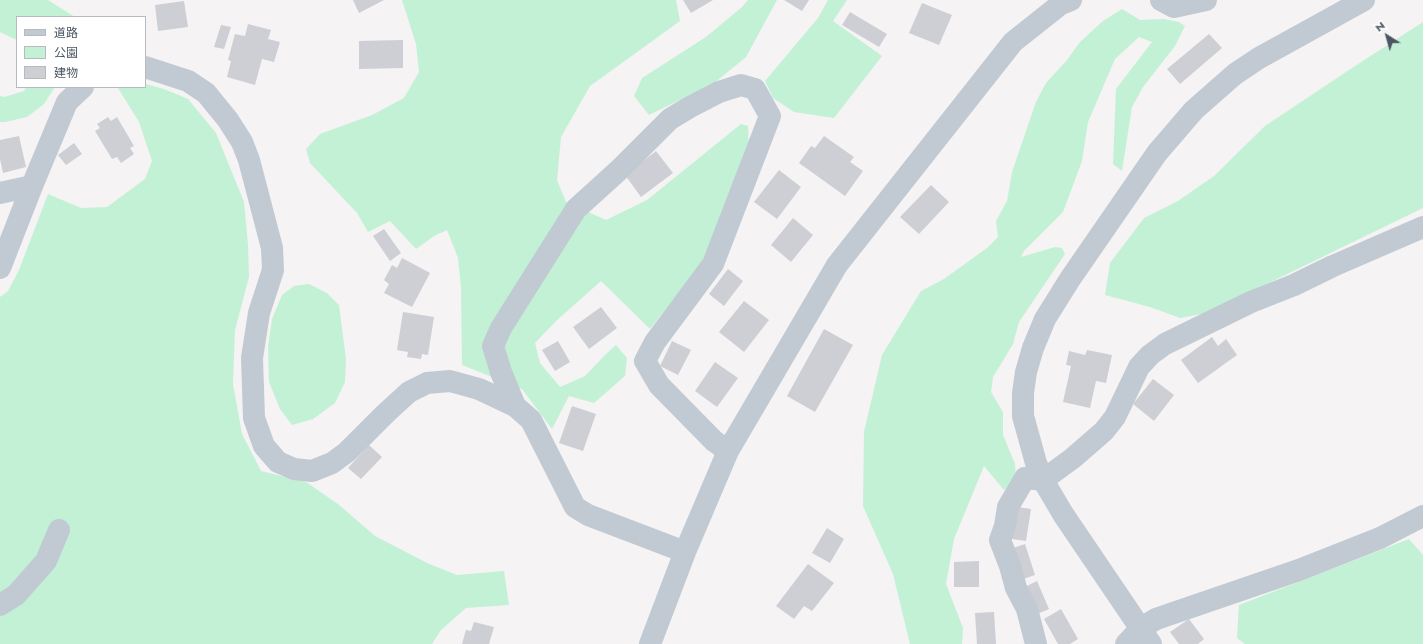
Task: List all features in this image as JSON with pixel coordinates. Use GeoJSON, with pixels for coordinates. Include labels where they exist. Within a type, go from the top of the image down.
{"type":"FeatureCollection","features":[{"type":"Feature","properties":{"kind":"street"},"geometry":{"type":"LineString","coordinates":[[650,644],[685,552],[728,451],[838,265],[1013,42],[1061,4],[1071,0]]}},
{"type":"Feature","properties":{"kind":"street"},"geometry":{"type":"LineString","coordinates":[[1161,0],[1174,7],[1206,0]]}},
{"type":"Feature","properties":{"kind":"street"},"geometry":{"type":"LineString","coordinates":[[1146,636],[1063,514],[1043,480],[1036,463],[1023,416],[1023,393],[1026,372],[1033,348],[1045,319],[1070,279],[1157,153],[1194,110],[1235,74],[1259,58],[1364,0]]}},
{"type":"Feature","properties":{"kind":"street"},"geometry":{"type":"LineString","coordinates":[[146,67],[188,81],[206,94],[228,120],[242,142],[249,160],[272,248],[273,270],[259,313],[252,358],[254,418],[264,446],[278,462],[294,469],[312,471],[332,463],[347,452],[409,392],[427,383],[450,381],[479,389],[515,406],[531,420],[575,507],[588,515],[685,552]]}},
{"type":"Feature","properties":{"kind":"street"},"geometry":{"type":"LineString","coordinates":[[515,406],[501,372],[493,346],[501,328],[576,209],[619,170],[670,119],[719,92],[741,85],[755,88],[770,116],[713,264],[655,342],[645,361],[659,385],[714,441],[728,451]]}},
{"type":"Feature","properties":{"kind":"street"},"geometry":{"type":"LineString","coordinates":[[0,268],[67,102],[82,88]]}},
{"type":"Feature","properties":{"kind":"street"},"geometry":{"type":"LineString","coordinates":[[0,193],[32,186]]}},
{"type":"Feature","properties":{"kind":"street"},"geometry":{"type":"LineString","coordinates":[[1036,644],[1027,609],[1016,588],[1010,566],[1000,540],[1005,526],[1008,507],[1025,478],[1043,480],[1073,458],[1104,431],[1116,417],[1140,366],[1150,355],[1165,344],[1251,302],[1294,285],[1333,266],[1423,227]]}},
{"type":"Feature","properties":{"kind":"street"},"geometry":{"type":"LineString","coordinates":[[1126,644],[1146,636],[1156,619],[1299,570],[1380,538],[1423,516]]}},
{"type":"Feature","properties":{"kind":"street"},"geometry":{"type":"LineString","coordinates":[[0,605],[16,595],[46,561],[59,530]]}},
{"type":"Feature","properties":{"kind":"green space"},"geometry":{"type":"Polygon","coordinates":[[[0,0],[48,0],[73,16],[16,16],[16,40],[0,32],[0,0]]]}},
{"type":"Feature","properties":{"kind":"green space"},"geometry":{"type":"Polygon","coordinates":[[[402,0],[676,0],[680,21],[590,86],[561,137],[557,180],[566,202],[606,220],[647,200],[741,124],[748,126],[749,153],[717,237],[697,269],[650,329],[601,281],[556,321],[535,343],[540,363],[560,387],[585,376],[616,345],[627,358],[625,376],[594,403],[569,396],[552,429],[522,389],[462,365],[461,288],[458,258],[447,230],[434,236],[416,249],[390,221],[368,232],[357,213],[310,163],[306,149],[320,134],[372,115],[404,98],[419,72],[416,44],[402,0]]]}},
{"type":"Feature","properties":{"kind":"green space"},"geometry":{"type":"Polygon","coordinates":[[[748,0],[777,0],[746,57],[713,84],[649,115],[634,96],[642,78],[706,37],[742,7],[748,0]]]}},
{"type":"Feature","properties":{"kind":"green space"},"geometry":{"type":"Polygon","coordinates":[[[828,0],[847,0],[833,21],[882,56],[834,118],[794,112],[773,98],[765,81],[818,18],[828,0]]]}},
{"type":"Feature","properties":{"kind":"green space"},"geometry":{"type":"Polygon","coordinates":[[[1122,9],[1140,20],[1164,19],[1179,22],[1185,26],[1175,46],[1143,87],[1132,107],[1122,171],[1113,164],[1116,89],[1152,42],[1139,37],[1115,59],[1088,122],[1082,161],[1063,212],[1024,251],[1021,257],[1055,247],[1062,248],[1065,254],[1019,322],[1013,344],[993,377],[991,392],[1003,412],[1003,435],[1015,464],[1016,479],[1004,490],[984,466],[954,539],[946,584],[963,628],[962,644],[910,644],[893,574],[863,506],[864,432],[882,355],[921,291],[944,279],[987,248],[998,237],[996,221],[1007,201],[1012,172],[1036,102],[1046,83],[1067,60],[1080,42],[1103,21],[1122,9]]]}},
{"type":"Feature","properties":{"kind":"green space"},"geometry":{"type":"Polygon","coordinates":[[[1423,22],[1423,208],[1207,313],[1180,318],[1150,307],[1105,295],[1110,263],[1144,218],[1178,201],[1214,176],[1265,126],[1423,22]]]}},
{"type":"Feature","properties":{"kind":"green space"},"geometry":{"type":"Polygon","coordinates":[[[146,84],[164,89],[188,99],[216,133],[244,202],[249,277],[235,330],[233,384],[242,434],[261,471],[306,482],[338,504],[375,536],[429,564],[457,575],[504,571],[509,605],[466,608],[441,630],[432,644],[0,644],[0,297],[8,291],[19,270],[48,194],[81,208],[107,207],[145,179],[152,161],[139,122],[118,88],[146,88],[146,84]]]}},
{"type":"Feature","properties":{"kind":"green space"},"geometry":{"type":"Polygon","coordinates":[[[26,88],[54,88],[44,104],[27,117],[0,122],[0,96],[4,97],[24,91],[26,88]]]}},
{"type":"Feature","properties":{"kind":"green space"},"geometry":{"type":"Polygon","coordinates":[[[309,284],[327,293],[339,305],[346,359],[345,382],[335,403],[313,419],[292,425],[280,409],[269,382],[268,347],[272,319],[282,295],[294,286],[309,284]]]}},
{"type":"Feature","properties":{"kind":"green space"},"geometry":{"type":"Polygon","coordinates":[[[1409,539],[1423,555],[1423,644],[1245,644],[1237,638],[1239,605],[1409,539]]]}},
{"type":"Feature","properties":{"kind":"building"},"geometry":{"type":"Polygon","coordinates":[[[353,0],[384,0],[359,13],[353,0]]]}},
{"type":"Feature","properties":{"kind":"building"},"geometry":{"type":"Polygon","coordinates":[[[683,0],[713,0],[691,13],[683,0]]]}},
{"type":"Feature","properties":{"kind":"building"},"geometry":{"type":"Polygon","coordinates":[[[784,0],[809,0],[802,11],[784,0]]]}},
{"type":"Feature","properties":{"kind":"building"},"geometry":{"type":"Polygon","coordinates":[[[184,1],[188,27],[158,31],[155,5],[184,1]]]}},
{"type":"Feature","properties":{"kind":"building"},"geometry":{"type":"Polygon","coordinates":[[[922,3],[952,15],[939,45],[909,33],[922,3]]]}},
{"type":"Feature","properties":{"kind":"building"},"geometry":{"type":"Polygon","coordinates":[[[850,12],[887,34],[879,47],[842,25],[850,12]]]}},
{"type":"Feature","properties":{"kind":"building"},"geometry":{"type":"Polygon","coordinates":[[[248,24],[271,30],[268,39],[280,42],[274,62],[262,59],[255,85],[227,77],[231,61],[228,60],[235,34],[245,36],[248,24]]]}},
{"type":"Feature","properties":{"kind":"building"},"geometry":{"type":"Polygon","coordinates":[[[221,25],[231,27],[224,49],[214,47],[221,25]]]}},
{"type":"Feature","properties":{"kind":"building"},"geometry":{"type":"Polygon","coordinates":[[[1209,34],[1222,48],[1180,84],[1167,69],[1209,34]]]}},
{"type":"Feature","properties":{"kind":"building"},"geometry":{"type":"Polygon","coordinates":[[[403,40],[403,68],[359,69],[359,41],[403,40]]]}},
{"type":"Feature","properties":{"kind":"building"},"geometry":{"type":"Polygon","coordinates":[[[108,117],[111,121],[117,117],[134,146],[130,148],[134,154],[121,163],[117,157],[112,159],[95,131],[100,128],[97,124],[108,117]]]}},
{"type":"Feature","properties":{"kind":"building"},"geometry":{"type":"Polygon","coordinates":[[[19,136],[26,167],[3,173],[0,159],[0,140],[19,136]]]}},
{"type":"Feature","properties":{"kind":"building"},"geometry":{"type":"Polygon","coordinates":[[[824,136],[854,157],[850,162],[863,171],[845,196],[799,163],[811,146],[815,148],[824,136]]]}},
{"type":"Feature","properties":{"kind":"building"},"geometry":{"type":"Polygon","coordinates":[[[74,143],[82,154],[66,165],[58,155],[74,143]]]}},
{"type":"Feature","properties":{"kind":"building"},"geometry":{"type":"Polygon","coordinates":[[[656,151],[673,173],[641,197],[625,175],[656,151]]]}},
{"type":"Feature","properties":{"kind":"building"},"geometry":{"type":"Polygon","coordinates":[[[779,170],[801,187],[777,219],[754,202],[779,170]]]}},
{"type":"Feature","properties":{"kind":"building"},"geometry":{"type":"Polygon","coordinates":[[[931,185],[949,202],[919,234],[900,217],[931,185]]]}},
{"type":"Feature","properties":{"kind":"building"},"geometry":{"type":"Polygon","coordinates":[[[793,218],[813,235],[791,262],[771,245],[793,218]]]}},
{"type":"Feature","properties":{"kind":"building"},"geometry":{"type":"Polygon","coordinates":[[[384,229],[401,253],[390,261],[373,236],[384,229]]]}},
{"type":"Feature","properties":{"kind":"building"},"geometry":{"type":"Polygon","coordinates":[[[402,258],[430,273],[412,307],[384,293],[389,284],[384,280],[392,265],[397,268],[402,258]]]}},
{"type":"Feature","properties":{"kind":"building"},"geometry":{"type":"Polygon","coordinates":[[[728,269],[743,281],[724,306],[709,294],[728,269]]]}},
{"type":"Feature","properties":{"kind":"building"},"geometry":{"type":"Polygon","coordinates":[[[744,301],[769,320],[744,352],[719,332],[744,301]]]}},
{"type":"Feature","properties":{"kind":"building"},"geometry":{"type":"Polygon","coordinates":[[[601,307],[617,328],[589,349],[573,327],[601,307]]]}},
{"type":"Feature","properties":{"kind":"building"},"geometry":{"type":"Polygon","coordinates":[[[403,312],[434,317],[428,355],[422,354],[421,359],[407,357],[408,352],[397,350],[403,312]]]}},
{"type":"Feature","properties":{"kind":"building"},"geometry":{"type":"Polygon","coordinates":[[[824,329],[853,345],[815,412],[787,396],[824,329]]]}},
{"type":"Feature","properties":{"kind":"building"},"geometry":{"type":"Polygon","coordinates":[[[1212,337],[1218,346],[1226,339],[1237,355],[1198,383],[1181,360],[1212,337]]]}},
{"type":"Feature","properties":{"kind":"building"},"geometry":{"type":"Polygon","coordinates":[[[558,341],[570,362],[555,371],[542,350],[558,341]]]}},
{"type":"Feature","properties":{"kind":"building"},"geometry":{"type":"Polygon","coordinates":[[[672,341],[691,350],[678,375],[660,366],[672,341]]]}},
{"type":"Feature","properties":{"kind":"building"},"geometry":{"type":"Polygon","coordinates":[[[1087,350],[1112,355],[1106,383],[1096,381],[1090,408],[1063,402],[1071,366],[1066,365],[1069,351],[1085,355],[1087,350]]]}},
{"type":"Feature","properties":{"kind":"building"},"geometry":{"type":"Polygon","coordinates":[[[715,362],[738,378],[717,407],[695,391],[715,362]]]}},
{"type":"Feature","properties":{"kind":"building"},"geometry":{"type":"Polygon","coordinates":[[[1153,379],[1174,395],[1154,421],[1133,404],[1153,379]]]}},
{"type":"Feature","properties":{"kind":"building"},"geometry":{"type":"Polygon","coordinates":[[[572,406],[596,414],[583,451],[559,443],[572,406]]]}},
{"type":"Feature","properties":{"kind":"building"},"geometry":{"type":"Polygon","coordinates":[[[369,445],[382,457],[361,479],[348,468],[369,445]]]}},
{"type":"Feature","properties":{"kind":"building"},"geometry":{"type":"Polygon","coordinates":[[[1017,507],[1031,509],[1026,541],[1012,539],[1017,507]]]}},
{"type":"Feature","properties":{"kind":"building"},"geometry":{"type":"Polygon","coordinates":[[[827,528],[844,539],[830,563],[812,553],[827,528]]]}},
{"type":"Feature","properties":{"kind":"building"},"geometry":{"type":"Polygon","coordinates":[[[1025,544],[1035,575],[1023,579],[1013,548],[1025,544]]]}},
{"type":"Feature","properties":{"kind":"building"},"geometry":{"type":"Polygon","coordinates":[[[979,561],[979,587],[954,587],[954,562],[979,561]]]}},
{"type":"Feature","properties":{"kind":"building"},"geometry":{"type":"Polygon","coordinates":[[[808,564],[834,583],[812,611],[804,606],[794,619],[776,606],[808,564]]]}},
{"type":"Feature","properties":{"kind":"building"},"geometry":{"type":"Polygon","coordinates":[[[1037,581],[1049,609],[1035,615],[1023,588],[1037,581]]]}},
{"type":"Feature","properties":{"kind":"building"},"geometry":{"type":"Polygon","coordinates":[[[1061,609],[1078,639],[1070,644],[1058,644],[1044,619],[1061,609]]]}},
{"type":"Feature","properties":{"kind":"building"},"geometry":{"type":"Polygon","coordinates":[[[994,612],[996,644],[977,644],[975,613],[994,612]]]}},
{"type":"Feature","properties":{"kind":"building"},"geometry":{"type":"Polygon","coordinates":[[[1189,619],[1204,639],[1198,644],[1179,644],[1170,632],[1189,619]]]}},
{"type":"Feature","properties":{"kind":"building"},"geometry":{"type":"Polygon","coordinates":[[[474,622],[494,627],[489,644],[462,644],[466,630],[471,631],[474,622]]]}}]}
